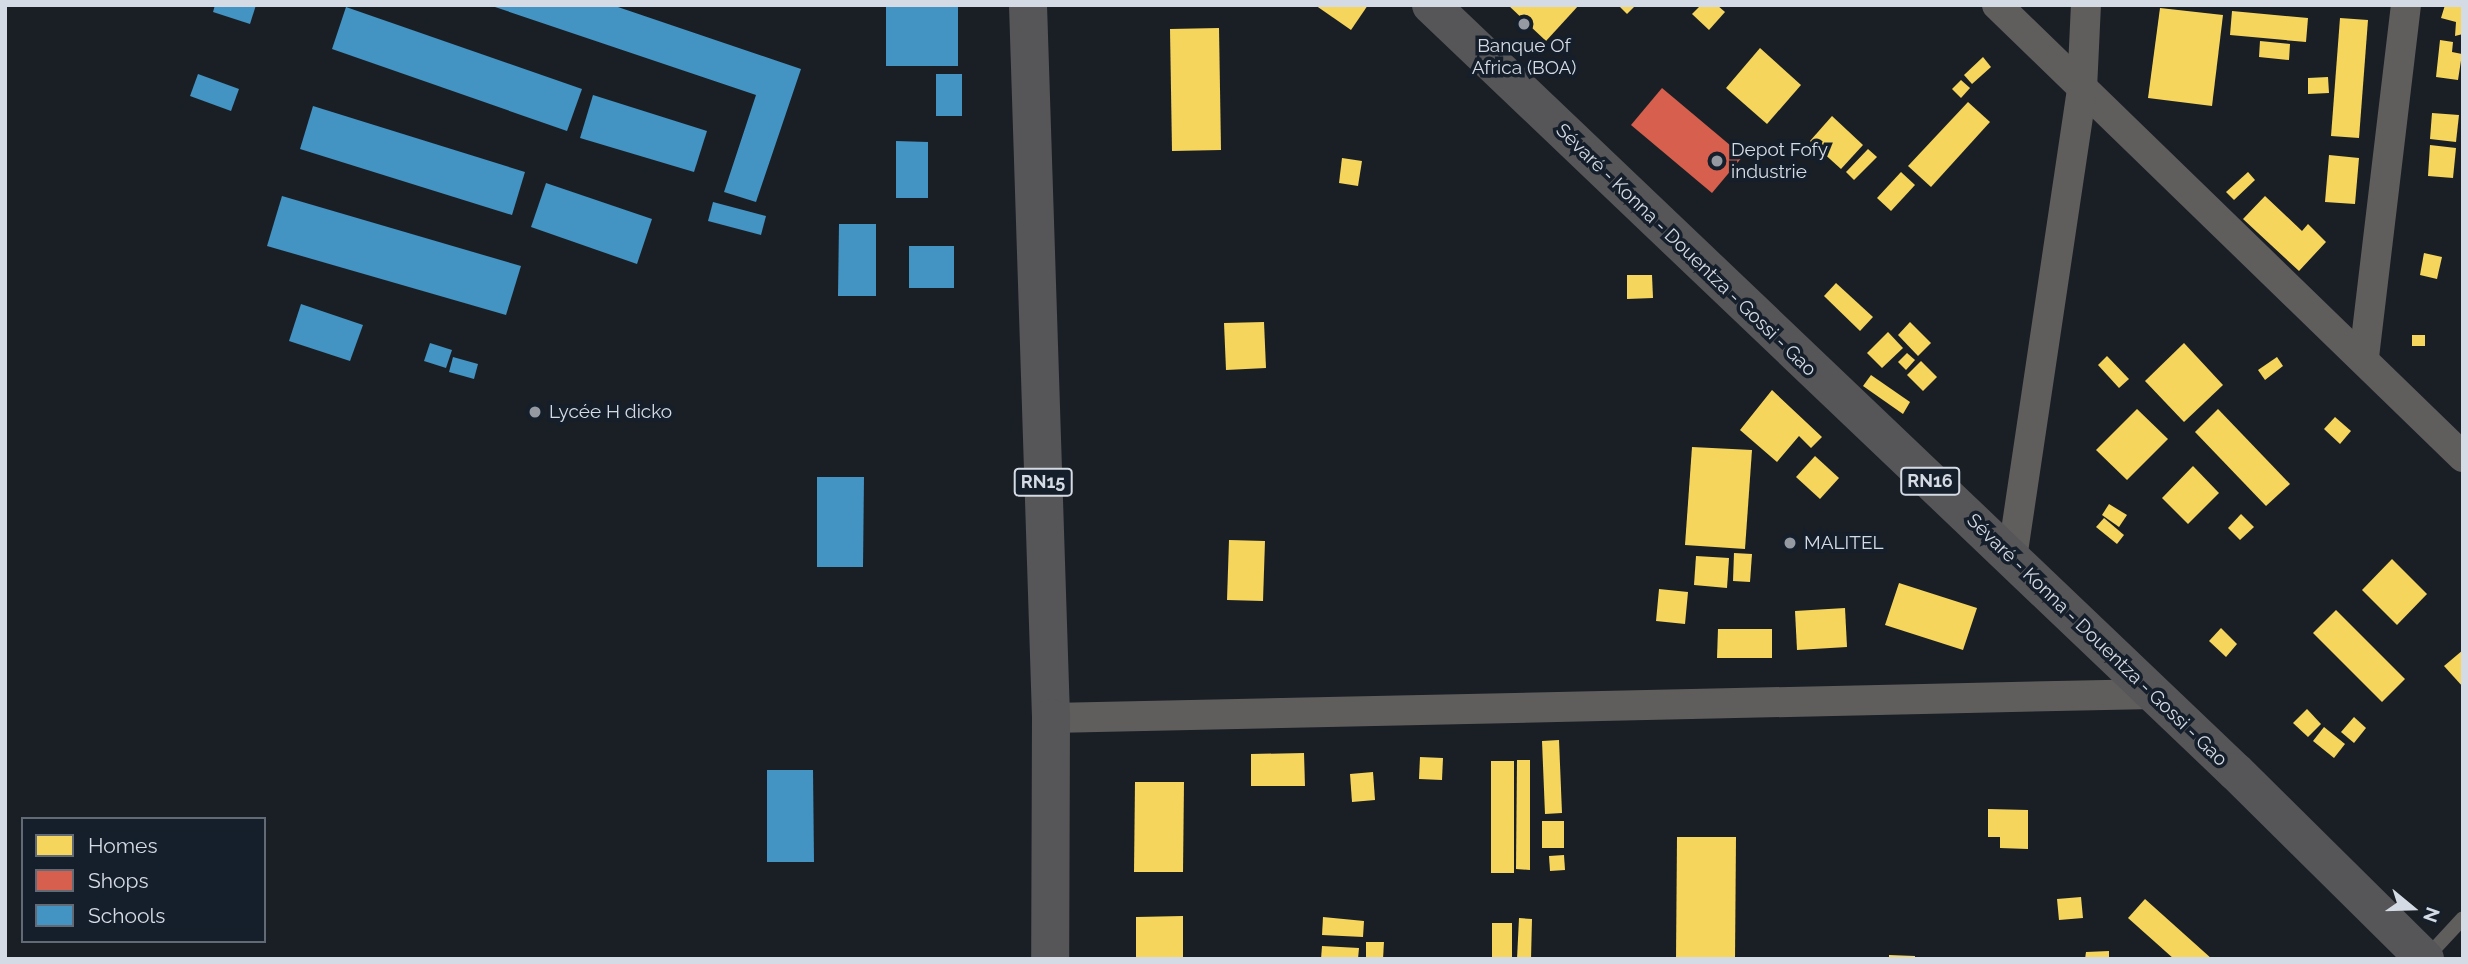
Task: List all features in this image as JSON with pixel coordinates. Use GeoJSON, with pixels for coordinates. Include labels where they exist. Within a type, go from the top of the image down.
{"type":"FeatureCollection","features":[{"type":"Feature","properties":{"kind":"main road","name":"RN15"},"geometry":{"type":"LineString","coordinates":[[1028,5],[1051,718],[1050,959]]}},
{"type":"Feature","properties":{"kind":"main road","name":"Sévaré - Konna - Douentza - Gossi - Gao"},"geometry":{"type":"LineString","coordinates":[[1432,5],[2154,694],[2425,959]]}},
{"type":"Feature","properties":{"kind":"street"},"geometry":{"type":"LineString","coordinates":[[1997,5],[2364,357],[2463,457]]}},
{"type":"Feature","properties":{"kind":"street"},"geometry":{"type":"LineString","coordinates":[[2012,558],[2082,89],[2086,5]]}},
{"type":"Feature","properties":{"kind":"street"},"geometry":{"type":"LineString","coordinates":[[2364,357],[2406,5]]}},
{"type":"Feature","properties":{"kind":"street"},"geometry":{"type":"LineString","coordinates":[[1051,718],[2154,694]]}},
{"type":"Feature","properties":{"kind":"lane"},"geometry":{"type":"LineString","coordinates":[[2425,959],[2463,918]]}},
{"type":"Feature","properties":{"kind":"building: Homes"},"geometry":{"type":"Polygon","coordinates":[[[1315,5],[1368,5],[1351,30],[1315,5]]]}},
{"type":"Feature","properties":{"kind":"building: Homes"},"geometry":{"type":"Polygon","coordinates":[[[1508,5],[1579,5],[1546,41],[1508,5]]]}},
{"type":"Feature","properties":{"kind":"building: Homes"},"geometry":{"type":"Polygon","coordinates":[[[1618,5],[1636,5],[1627,14],[1618,5]]]}},
{"type":"Feature","properties":{"kind":"building: Homes"},"geometry":{"type":"Polygon","coordinates":[[[1701,5],[1717,5],[1725,12],[1709,30],[1692,14],[1701,5]]]}},
{"type":"Feature","properties":{"kind":"building: Homes"},"geometry":{"type":"Polygon","coordinates":[[[2445,5],[2463,5],[2463,34],[2455,36],[2456,22],[2441,18],[2445,5]]]}},
{"type":"Feature","properties":{"kind":"building: Homes"},"geometry":{"type":"Polygon","coordinates":[[[2160,8],[2223,15],[2212,106],[2148,98],[2160,8]]]}},
{"type":"Feature","properties":{"kind":"building: Homes"},"geometry":{"type":"Polygon","coordinates":[[[2232,11],[2308,18],[2306,42],[2230,35],[2232,11]]]}},
{"type":"Feature","properties":{"kind":"building: Homes"},"geometry":{"type":"Polygon","coordinates":[[[2340,18],[2368,20],[2359,138],[2331,136],[2340,18]]]}},
{"type":"Feature","properties":{"kind":"building: Homes"},"geometry":{"type":"Polygon","coordinates":[[[1219,28],[1221,150],[1172,151],[1170,29],[1219,28]]]}},
{"type":"Feature","properties":{"kind":"building: Homes"},"geometry":{"type":"Polygon","coordinates":[[[2440,40],[2453,42],[2452,52],[2462,54],[2458,80],[2436,77],[2440,40]]]}},
{"type":"Feature","properties":{"kind":"building: Homes"},"geometry":{"type":"Polygon","coordinates":[[[2260,41],[2290,44],[2289,60],[2259,57],[2260,41]]]}},
{"type":"Feature","properties":{"kind":"building: Homes"},"geometry":{"type":"Polygon","coordinates":[[[1760,48],[1801,85],[1767,124],[1726,88],[1760,48]]]}},
{"type":"Feature","properties":{"kind":"building: Homes"},"geometry":{"type":"Polygon","coordinates":[[[1983,57],[1991,67],[1972,84],[1964,75],[1983,57]]]}},
{"type":"Feature","properties":{"kind":"building: Homes"},"geometry":{"type":"Polygon","coordinates":[[[2328,77],[2329,93],[2308,94],[2308,78],[2328,77]]]}},
{"type":"Feature","properties":{"kind":"building: Homes"},"geometry":{"type":"Polygon","coordinates":[[[1961,80],[1970,88],[1961,98],[1952,89],[1961,80]]]}},
{"type":"Feature","properties":{"kind":"building: Homes"},"geometry":{"type":"Polygon","coordinates":[[[1968,102],[1990,122],[1931,187],[1908,166],[1968,102]]]}},
{"type":"Feature","properties":{"kind":"building: Homes"},"geometry":{"type":"Polygon","coordinates":[[[2432,113],[2459,115],[2456,142],[2430,139],[2432,113]]]}},
{"type":"Feature","properties":{"kind":"building: Homes"},"geometry":{"type":"Polygon","coordinates":[[[1832,116],[1863,145],[1841,169],[1810,141],[1832,116]]]}},
{"type":"Feature","properties":{"kind":"building: Homes"},"geometry":{"type":"Polygon","coordinates":[[[2430,145],[2456,148],[2453,178],[2428,176],[2430,145]]]}},
{"type":"Feature","properties":{"kind":"building: Homes"},"geometry":{"type":"Polygon","coordinates":[[[1868,149],[1877,157],[1854,180],[1846,172],[1868,149]]]}},
{"type":"Feature","properties":{"kind":"building: Homes"},"geometry":{"type":"Polygon","coordinates":[[[2329,155],[2359,158],[2355,204],[2325,202],[2329,155]]]}},
{"type":"Feature","properties":{"kind":"building: Homes"},"geometry":{"type":"Polygon","coordinates":[[[1342,158],[1362,161],[1358,186],[1339,183],[1342,158]]]}},
{"type":"Feature","properties":{"kind":"building: Homes"},"geometry":{"type":"Polygon","coordinates":[[[1901,172],[1915,185],[1891,211],[1877,198],[1901,172]]]}},
{"type":"Feature","properties":{"kind":"building: Homes"},"geometry":{"type":"Polygon","coordinates":[[[2248,172],[2255,180],[2234,200],[2226,192],[2248,172]]]}},
{"type":"Feature","properties":{"kind":"building: Homes"},"geometry":{"type":"Polygon","coordinates":[[[2265,196],[2302,231],[2308,224],[2326,242],[2299,271],[2243,219],[2265,196]]]}},
{"type":"Feature","properties":{"kind":"building: Homes"},"geometry":{"type":"Polygon","coordinates":[[[2424,253],[2442,257],[2437,279],[2420,275],[2424,253]]]}},
{"type":"Feature","properties":{"kind":"building: Homes"},"geometry":{"type":"Polygon","coordinates":[[[1627,275],[1652,275],[1653,298],[1627,299],[1627,275]]]}},
{"type":"Feature","properties":{"kind":"building: Homes"},"geometry":{"type":"Polygon","coordinates":[[[1836,283],[1873,317],[1860,331],[1824,296],[1836,283]]]}},
{"type":"Feature","properties":{"kind":"building: Homes"},"geometry":{"type":"Polygon","coordinates":[[[1264,322],[1266,368],[1226,370],[1224,323],[1264,322]]]}},
{"type":"Feature","properties":{"kind":"building: Homes"},"geometry":{"type":"Polygon","coordinates":[[[1910,322],[1931,343],[1918,356],[1898,335],[1910,322]]]}},
{"type":"Feature","properties":{"kind":"building: Homes"},"geometry":{"type":"Polygon","coordinates":[[[1888,332],[1903,348],[1882,368],[1867,353],[1888,332]]]}},
{"type":"Feature","properties":{"kind":"building: Homes"},"geometry":{"type":"Polygon","coordinates":[[[2412,335],[2425,335],[2425,346],[2412,346],[2412,335]]]}},
{"type":"Feature","properties":{"kind":"building: Homes"},"geometry":{"type":"Polygon","coordinates":[[[2184,343],[2223,385],[2184,422],[2145,381],[2184,343]]]}},
{"type":"Feature","properties":{"kind":"building: Homes"},"geometry":{"type":"Polygon","coordinates":[[[1907,353],[1915,360],[1906,370],[1898,362],[1907,353]]]}},
{"type":"Feature","properties":{"kind":"building: Homes"},"geometry":{"type":"Polygon","coordinates":[[[2107,356],[2129,379],[2119,388],[2098,365],[2107,356]]]}},
{"type":"Feature","properties":{"kind":"building: Homes"},"geometry":{"type":"Polygon","coordinates":[[[2277,357],[2283,366],[2265,380],[2258,370],[2277,357]]]}},
{"type":"Feature","properties":{"kind":"building: Homes"},"geometry":{"type":"Polygon","coordinates":[[[1921,361],[1937,377],[1923,391],[1907,375],[1921,361]]]}},
{"type":"Feature","properties":{"kind":"building: Homes"},"geometry":{"type":"Polygon","coordinates":[[[1871,375],[1910,402],[1903,414],[1863,386],[1871,375]]]}},
{"type":"Feature","properties":{"kind":"building: Homes"},"geometry":{"type":"Polygon","coordinates":[[[1772,390],[1822,437],[1811,448],[1799,436],[1777,462],[1740,430],[1772,390]]]}},
{"type":"Feature","properties":{"kind":"building: Homes"},"geometry":{"type":"Polygon","coordinates":[[[2137,409],[2168,439],[2127,480],[2096,450],[2137,409]]]}},
{"type":"Feature","properties":{"kind":"building: Homes"},"geometry":{"type":"Polygon","coordinates":[[[2218,409],[2290,484],[2266,506],[2195,432],[2218,409]]]}},
{"type":"Feature","properties":{"kind":"building: Homes"},"geometry":{"type":"Polygon","coordinates":[[[2335,417],[2351,431],[2340,444],[2324,429],[2335,417]]]}},
{"type":"Feature","properties":{"kind":"building: Homes"},"geometry":{"type":"Polygon","coordinates":[[[1692,447],[1752,450],[1745,549],[1685,545],[1692,447]]]}},
{"type":"Feature","properties":{"kind":"building: Homes"},"geometry":{"type":"Polygon","coordinates":[[[1815,456],[1839,478],[1820,499],[1796,477],[1815,456]]]}},
{"type":"Feature","properties":{"kind":"building: Homes"},"geometry":{"type":"Polygon","coordinates":[[[2193,466],[2219,493],[2188,524],[2162,498],[2193,466]]]}},
{"type":"Feature","properties":{"kind":"building: Homes"},"geometry":{"type":"Polygon","coordinates":[[[2109,504],[2127,515],[2119,527],[2102,515],[2109,504]]]}},
{"type":"Feature","properties":{"kind":"building: Homes"},"geometry":{"type":"Polygon","coordinates":[[[2241,514],[2254,527],[2240,540],[2228,528],[2241,514]]]}},
{"type":"Feature","properties":{"kind":"building: Homes"},"geometry":{"type":"Polygon","coordinates":[[[2104,518],[2124,535],[2117,544],[2096,527],[2104,518]]]}},
{"type":"Feature","properties":{"kind":"building: Homes"},"geometry":{"type":"Polygon","coordinates":[[[1229,540],[1265,541],[1263,601],[1227,600],[1229,540]]]}},
{"type":"Feature","properties":{"kind":"building: Homes"},"geometry":{"type":"Polygon","coordinates":[[[1734,553],[1752,554],[1750,582],[1733,581],[1734,553]]]}},
{"type":"Feature","properties":{"kind":"building: Homes"},"geometry":{"type":"Polygon","coordinates":[[[1696,556],[1729,558],[1727,588],[1694,585],[1696,556]]]}},
{"type":"Feature","properties":{"kind":"building: Homes"},"geometry":{"type":"Polygon","coordinates":[[[2392,559],[2427,594],[2397,625],[2362,590],[2392,559]]]}},
{"type":"Feature","properties":{"kind":"building: Homes"},"geometry":{"type":"Polygon","coordinates":[[[1899,583],[1977,608],[1963,650],[1885,625],[1899,583]]]}},
{"type":"Feature","properties":{"kind":"building: Homes"},"geometry":{"type":"Polygon","coordinates":[[[1659,589],[1688,592],[1685,624],[1656,621],[1659,589]]]}},
{"type":"Feature","properties":{"kind":"building: Homes"},"geometry":{"type":"Polygon","coordinates":[[[1845,608],[1847,647],[1797,650],[1795,611],[1845,608]]]}},
{"type":"Feature","properties":{"kind":"building: Homes"},"geometry":{"type":"Polygon","coordinates":[[[2336,610],[2405,679],[2382,702],[2313,633],[2336,610]]]}},
{"type":"Feature","properties":{"kind":"building: Homes"},"geometry":{"type":"Polygon","coordinates":[[[2221,628],[2237,644],[2226,657],[2209,641],[2221,628]]]}},
{"type":"Feature","properties":{"kind":"building: Homes"},"geometry":{"type":"Polygon","coordinates":[[[1718,629],[1772,629],[1772,658],[1717,658],[1718,629]]]}},
{"type":"Feature","properties":{"kind":"building: Homes"},"geometry":{"type":"Polygon","coordinates":[[[2463,650],[2463,687],[2444,666],[2463,650]]]}},
{"type":"Feature","properties":{"kind":"building: Homes"},"geometry":{"type":"Polygon","coordinates":[[[2307,709],[2321,724],[2308,737],[2293,723],[2307,709]]]}},
{"type":"Feature","properties":{"kind":"building: Homes"},"geometry":{"type":"Polygon","coordinates":[[[2354,717],[2366,728],[2354,743],[2341,732],[2354,717]]]}},
{"type":"Feature","properties":{"kind":"building: Homes"},"geometry":{"type":"Polygon","coordinates":[[[2324,727],[2345,744],[2334,758],[2313,741],[2324,727]]]}},
{"type":"Feature","properties":{"kind":"building: Homes"},"geometry":{"type":"Polygon","coordinates":[[[1559,740],[1562,813],[1545,814],[1542,741],[1559,740]]]}},
{"type":"Feature","properties":{"kind":"building: Homes"},"geometry":{"type":"Polygon","coordinates":[[[1304,753],[1305,786],[1251,786],[1251,754],[1304,753]]]}},
{"type":"Feature","properties":{"kind":"building: Homes"},"geometry":{"type":"Polygon","coordinates":[[[1420,757],[1443,758],[1442,780],[1419,779],[1420,757]]]}},
{"type":"Feature","properties":{"kind":"building: Homes"},"geometry":{"type":"Polygon","coordinates":[[[1517,760],[1530,760],[1530,870],[1516,869],[1517,760]]]}},
{"type":"Feature","properties":{"kind":"building: Homes"},"geometry":{"type":"Polygon","coordinates":[[[1491,761],[1514,761],[1514,873],[1491,873],[1491,761]]]}},
{"type":"Feature","properties":{"kind":"building: Homes"},"geometry":{"type":"Polygon","coordinates":[[[1373,772],[1375,800],[1352,802],[1350,774],[1373,772]]]}},
{"type":"Feature","properties":{"kind":"building: Homes"},"geometry":{"type":"Polygon","coordinates":[[[1135,782],[1184,782],[1183,872],[1134,872],[1135,782]]]}},
{"type":"Feature","properties":{"kind":"building: Homes"},"geometry":{"type":"Polygon","coordinates":[[[1988,809],[2028,810],[2028,849],[2000,848],[2000,837],[1988,837],[1988,809]]]}},
{"type":"Feature","properties":{"kind":"building: Homes"},"geometry":{"type":"Polygon","coordinates":[[[1542,821],[1564,821],[1564,848],[1542,848],[1542,821]]]}},
{"type":"Feature","properties":{"kind":"building: Homes"},"geometry":{"type":"Polygon","coordinates":[[[1677,837],[1736,837],[1735,959],[1676,959],[1677,837]]]}},
{"type":"Feature","properties":{"kind":"building: Homes"},"geometry":{"type":"Polygon","coordinates":[[[1564,855],[1565,870],[1550,871],[1549,856],[1564,855]]]}},
{"type":"Feature","properties":{"kind":"building: Homes"},"geometry":{"type":"Polygon","coordinates":[[[2081,897],[2083,918],[2059,920],[2057,899],[2081,897]]]}},
{"type":"Feature","properties":{"kind":"building: Homes"},"geometry":{"type":"Polygon","coordinates":[[[2145,899],[2212,959],[2174,959],[2128,918],[2145,899]]]}},
{"type":"Feature","properties":{"kind":"building: Homes"},"geometry":{"type":"Polygon","coordinates":[[[1183,916],[1183,959],[1136,959],[1136,917],[1183,916]]]}},
{"type":"Feature","properties":{"kind":"building: Homes"},"geometry":{"type":"Polygon","coordinates":[[[1323,917],[1364,921],[1363,937],[1322,935],[1323,917]]]}},
{"type":"Feature","properties":{"kind":"building: Homes"},"geometry":{"type":"Polygon","coordinates":[[[1519,918],[1532,919],[1531,959],[1517,959],[1519,918]]]}},
{"type":"Feature","properties":{"kind":"building: Homes"},"geometry":{"type":"Polygon","coordinates":[[[1492,923],[1512,923],[1512,959],[1492,959],[1492,923]]]}},
{"type":"Feature","properties":{"kind":"building: Homes"},"geometry":{"type":"Polygon","coordinates":[[[1366,942],[1384,942],[1383,959],[1366,959],[1366,942]]]}},
{"type":"Feature","properties":{"kind":"building: Homes"},"geometry":{"type":"Polygon","coordinates":[[[1322,946],[1359,948],[1358,959],[1321,959],[1322,946]]]}},
{"type":"Feature","properties":{"kind":"building: Homes"},"geometry":{"type":"Polygon","coordinates":[[[2109,951],[2109,959],[2085,959],[2086,952],[2109,951]]]}},
{"type":"Feature","properties":{"kind":"building: Homes"},"geometry":{"type":"Polygon","coordinates":[[[1889,955],[1915,956],[1915,959],[1889,959],[1889,955]]]}},
{"type":"Feature","properties":{"kind":"building: Shops"},"geometry":{"type":"Polygon","coordinates":[[[1662,88],[1743,156],[1712,193],[1631,125],[1662,88]]]}},
{"type":"Feature","properties":{"kind":"building: Schools"},"geometry":{"type":"Polygon","coordinates":[[[215,5],[256,5],[250,24],[213,12],[215,5]]]}},
{"type":"Feature","properties":{"kind":"building: Schools"},"geometry":{"type":"Polygon","coordinates":[[[612,5],[801,69],[756,202],[724,192],[756,95],[492,6],[612,5]]]}},
{"type":"Feature","properties":{"kind":"building: Schools"},"geometry":{"type":"Polygon","coordinates":[[[886,5],[958,5],[958,66],[886,66],[886,5]]]}},
{"type":"Feature","properties":{"kind":"building: Schools"},"geometry":{"type":"Polygon","coordinates":[[[346,7],[582,89],[567,131],[332,49],[346,7]]]}},
{"type":"Feature","properties":{"kind":"building: Schools"},"geometry":{"type":"Polygon","coordinates":[[[198,74],[239,89],[231,111],[190,96],[198,74]]]}},
{"type":"Feature","properties":{"kind":"building: Schools"},"geometry":{"type":"Polygon","coordinates":[[[936,74],[962,74],[962,116],[936,116],[936,74]]]}},
{"type":"Feature","properties":{"kind":"building: Schools"},"geometry":{"type":"Polygon","coordinates":[[[593,95],[707,131],[694,172],[580,138],[593,95]]]}},
{"type":"Feature","properties":{"kind":"building: Schools"},"geometry":{"type":"Polygon","coordinates":[[[313,106],[525,172],[512,215],[300,149],[313,106]]]}},
{"type":"Feature","properties":{"kind":"building: Schools"},"geometry":{"type":"Polygon","coordinates":[[[896,141],[928,142],[928,198],[896,198],[896,141]]]}},
{"type":"Feature","properties":{"kind":"building: Schools"},"geometry":{"type":"Polygon","coordinates":[[[546,183],[652,219],[637,264],[531,227],[546,183]]]}},
{"type":"Feature","properties":{"kind":"building: Schools"},"geometry":{"type":"Polygon","coordinates":[[[282,196],[521,266],[506,315],[267,246],[282,196]]]}},
{"type":"Feature","properties":{"kind":"building: Schools"},"geometry":{"type":"Polygon","coordinates":[[[713,202],[766,216],[761,235],[708,221],[713,202]]]}},
{"type":"Feature","properties":{"kind":"building: Schools"},"geometry":{"type":"Polygon","coordinates":[[[839,224],[876,224],[876,296],[838,296],[839,224]]]}},
{"type":"Feature","properties":{"kind":"building: Schools"},"geometry":{"type":"Polygon","coordinates":[[[909,246],[954,246],[954,288],[909,288],[909,246]]]}},
{"type":"Feature","properties":{"kind":"building: Schools"},"geometry":{"type":"Polygon","coordinates":[[[301,304],[363,325],[350,361],[289,341],[301,304]]]}},
{"type":"Feature","properties":{"kind":"building: Schools"},"geometry":{"type":"Polygon","coordinates":[[[430,343],[452,350],[446,368],[424,361],[430,343]]]}},
{"type":"Feature","properties":{"kind":"building: Schools"},"geometry":{"type":"Polygon","coordinates":[[[453,357],[478,364],[474,379],[449,372],[453,357]]]}},
{"type":"Feature","properties":{"kind":"building: Schools"},"geometry":{"type":"Polygon","coordinates":[[[817,477],[864,477],[863,567],[817,567],[817,477]]]}},
{"type":"Feature","properties":{"kind":"building: Schools"},"geometry":{"type":"Polygon","coordinates":[[[767,770],[813,770],[814,862],[767,862],[767,770]]]}},
{"type":"Feature","properties":{"kind":"place","name":"Banque Of Africa (BOA)"},"geometry":{"type":"Point","coordinates":[1524,24]}},
{"type":"Feature","properties":{"kind":"place","name":"Depot Fofy industrie"},"geometry":{"type":"Point","coordinates":[1717,161]}},
{"type":"Feature","properties":{"kind":"place","name":"Lycée H dicko"},"geometry":{"type":"Point","coordinates":[535,412]}},
{"type":"Feature","properties":{"kind":"place","name":"MALITEL"},"geometry":{"type":"Point","coordinates":[1790,543]}}]}
